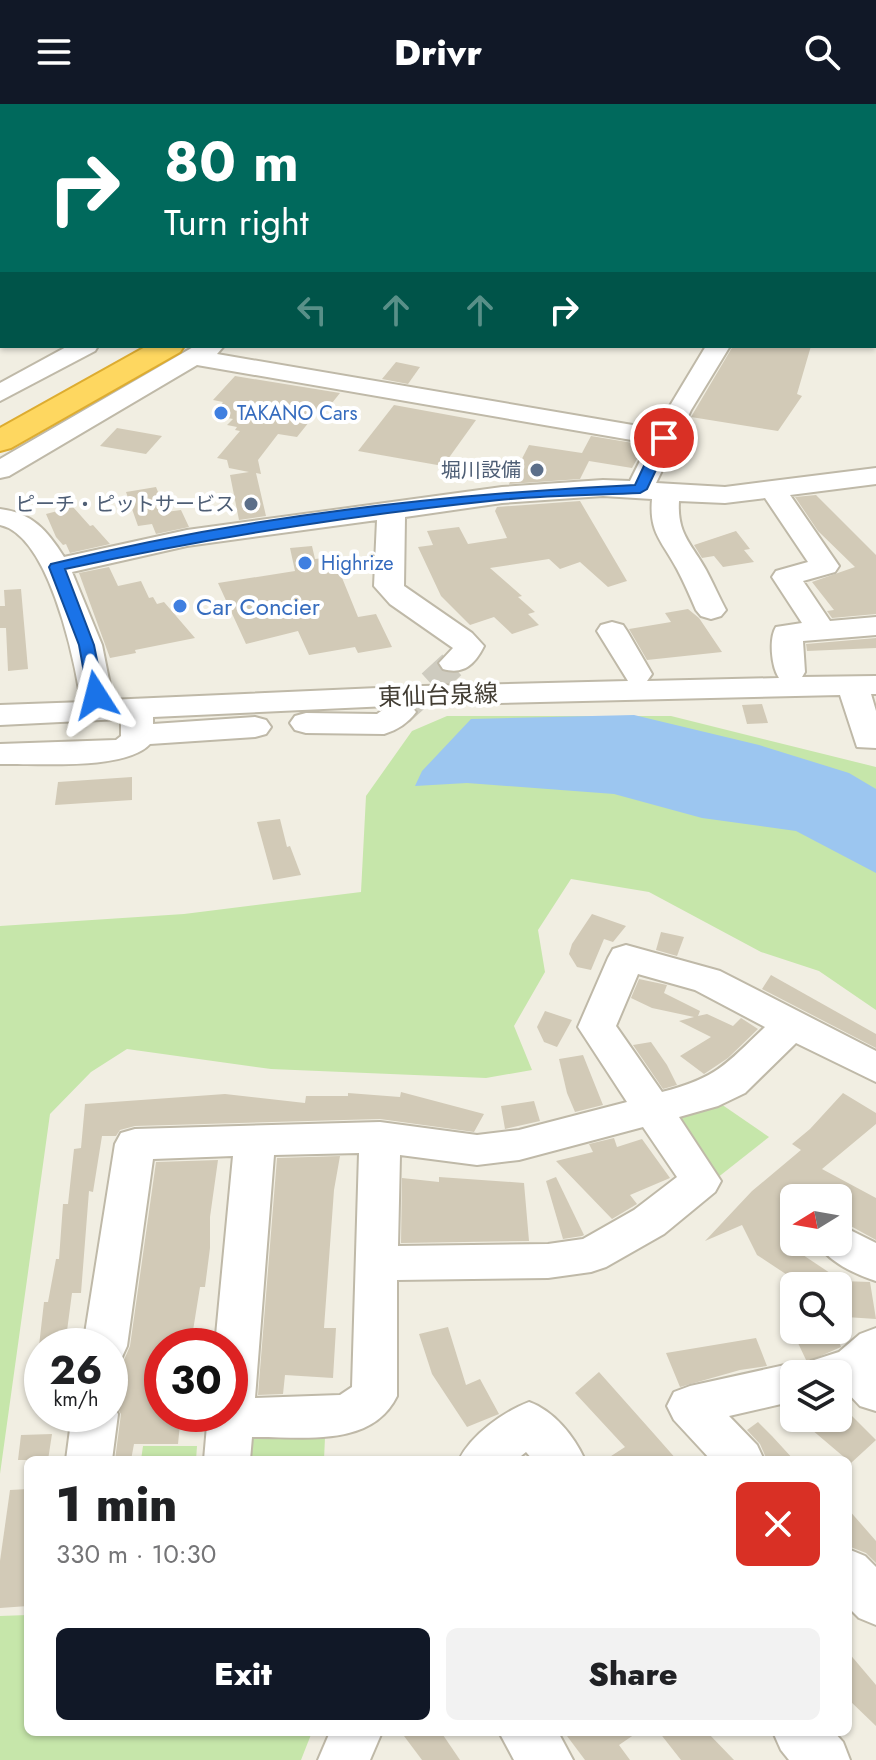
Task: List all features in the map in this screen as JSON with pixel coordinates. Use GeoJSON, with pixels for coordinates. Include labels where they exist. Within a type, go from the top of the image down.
{"type":"FeatureCollection","features":[{"type":"Feature","properties":{"kind":"highway"},"geometry":{"type":"LineString","coordinates":[[0,415],[124,348]]}},
{"type":"Feature","properties":{"kind":"highway"},"geometry":{"type":"LineString","coordinates":[[0,441],[192,350]]}},
{"type":"Feature","properties":{"kind":"street"},"geometry":{"type":"LineString","coordinates":[[0,393],[82,348]]}},
{"type":"Feature","properties":{"kind":"street"},"geometry":{"type":"LineString","coordinates":[[711,610],[690,567],[670,538],[653,490],[664,438],[717,348]]}},
{"type":"Feature","properties":{"kind":"street"},"geometry":{"type":"LineString","coordinates":[[0,470],[192,350],[664,438]]}},
{"type":"Feature","properties":{"kind":"street"},"geometry":{"type":"LineString","coordinates":[[56,567],[187,538],[502,495],[653,490],[725,495],[862,478],[876,494]]}},
{"type":"Feature","properties":{"kind":"street"},"geometry":{"type":"LineString","coordinates":[[772,489],[825,566],[786,577],[820,628]]}},
{"type":"Feature","properties":{"kind":"street"},"geometry":{"type":"LineString","coordinates":[[391,510],[389,587],[396,597],[432,617],[469,646],[464,656],[454,663]]}},
{"type":"Feature","properties":{"kind":"street"},"geometry":{"type":"LineString","coordinates":[[0,517],[24,523],[37,536],[56,567],[87,645],[96,695]]}},
{"type":"Feature","properties":{"kind":"street"},"geometry":{"type":"LineString","coordinates":[[790,672],[787,633],[876,626]]}},
{"type":"Feature","properties":{"kind":"street"},"geometry":{"type":"LineString","coordinates":[[612,631],[637,674]]}},
{"type":"Feature","properties":{"kind":"street"},"geometry":{"type":"LineString","coordinates":[[0,698],[423,679],[790,672],[868,681],[868,740]]}},
{"type":"Feature","properties":{"kind":"street","name":"東仙台泉線"},"geometry":{"type":"LineString","coordinates":[[0,715],[137,721],[438,694],[868,681]]}},
{"type":"Feature","properties":{"kind":"street"},"geometry":{"type":"LineString","coordinates":[[0,754],[126,748],[137,740],[137,721],[384,724],[400,712]]}},
{"type":"Feature","properties":{"kind":"street"},"geometry":{"type":"LineString","coordinates":[[376,1263],[548,1261],[591,1255],[623,1239],[701,1181],[597,1027],[626,958],[707,980],[876,1068]]}},
{"type":"Feature","properties":{"kind":"street"},"geometry":{"type":"LineString","coordinates":[[108,1328],[135,1144],[380,1137],[477,1150],[519,1145],[704,1096],[731,1083],[793,1023]]}},
{"type":"Feature","properties":{"kind":"street"},"geometry":{"type":"LineString","coordinates":[[255,1141],[229,1439],[349,1415],[374,1396],[380,1137]]}},
{"type":"Feature","properties":{"kind":"street"},"geometry":{"type":"LineString","coordinates":[[852,1249],[876,1264]]}},
{"type":"Feature","properties":{"kind":"street"},"geometry":{"type":"LineString","coordinates":[[737,1456],[690,1406],[780,1385]]}},
{"type":"Feature","properties":{"kind":"street"},"geometry":{"type":"LineString","coordinates":[[487,1456],[529,1422],[559,1456]]}},
{"type":"Feature","properties":{"kind":"street"},"geometry":{"type":"LineString","coordinates":[[90,1456],[93,1432]]}},
{"type":"Feature","properties":{"kind":"street"},"geometry":{"type":"LineString","coordinates":[[852,1576],[876,1602]]}},
{"type":"Feature","properties":{"kind":"street"},"geometry":{"type":"LineString","coordinates":[[344,1760],[354,1736]]}},
{"type":"Feature","properties":{"kind":"street"},"geometry":{"type":"LineString","coordinates":[[528,1736],[547,1760]]}},
{"type":"Feature","properties":{"kind":"street"},"geometry":{"type":"LineString","coordinates":[[803,1736],[824,1760]]}},
{"type":"Feature","properties":{"kind":"green space"},"geometry":{"type":"Polygon","coordinates":[[[447,716],[671,716],[876,767],[876,1010],[819,971],[761,952],[649,892],[571,879],[538,930],[545,972],[514,1026],[532,1070],[486,1078],[271,1069],[127,1049],[91,1072],[50,1114],[0,1474],[0,926],[184,914],[361,892],[366,796],[412,731],[447,716]]]}},
{"type":"Feature","properties":{"kind":"green space"},"geometry":{"type":"Polygon","coordinates":[[[721,1104],[769,1137],[712,1182],[678,1118],[721,1104]]]}},
{"type":"Feature","properties":{"kind":"green space"},"geometry":{"type":"Polygon","coordinates":[[[250,1436],[325,1437],[324,1456],[236,1456],[250,1436]]]}},
{"type":"Feature","properties":{"kind":"green space"},"geometry":{"type":"Polygon","coordinates":[[[143,1446],[197,1446],[196,1456],[142,1456],[143,1446]]]}},
{"type":"Feature","properties":{"kind":"green space"},"geometry":{"type":"Polygon","coordinates":[[[24,1615],[24,1736],[310,1736],[301,1760],[0,1760],[0,1616],[24,1615]]]}},
{"type":"Feature","properties":{"kind":"water"},"geometry":{"type":"Polygon","coordinates":[[[634,715],[759,745],[849,773],[876,789],[876,873],[796,831],[702,818],[614,794],[467,783],[415,786],[422,771],[471,719],[634,715]]]}},
{"type":"Feature","properties":{"kind":"building"},"geometry":{"type":"Polygon","coordinates":[[[732,348],[810,348],[797,394],[802,396],[778,431],[691,417],[732,348]]]}},
{"type":"Feature","properties":{"kind":"building"},"geometry":{"type":"Polygon","coordinates":[[[396,362],[420,367],[408,384],[382,379],[396,362]]]}},
{"type":"Feature","properties":{"kind":"building"},"geometry":{"type":"Polygon","coordinates":[[[235,376],[340,393],[324,413],[317,412],[297,437],[278,434],[258,460],[261,474],[256,473],[266,516],[239,520],[230,475],[249,472],[229,468],[227,460],[217,458],[240,431],[227,425],[233,419],[212,415],[223,402],[213,400],[235,376]]]}},
{"type":"Feature","properties":{"kind":"building"},"geometry":{"type":"Polygon","coordinates":[[[394,405],[476,420],[443,466],[358,451],[394,405]]]}},
{"type":"Feature","properties":{"kind":"building"},"geometry":{"type":"Polygon","coordinates":[[[117,428],[162,436],[146,454],[100,446],[117,428]]]}},
{"type":"Feature","properties":{"kind":"building"},"geometry":{"type":"Polygon","coordinates":[[[591,436],[645,445],[632,468],[589,461],[580,479],[509,484],[529,445],[582,453],[591,436]]]}},
{"type":"Feature","properties":{"kind":"building"},"geometry":{"type":"Polygon","coordinates":[[[156,487],[166,512],[181,510],[189,527],[156,534],[152,524],[138,526],[126,492],[156,487]]]}},
{"type":"Feature","properties":{"kind":"building"},"geometry":{"type":"Polygon","coordinates":[[[816,495],[876,555],[876,614],[832,618],[827,611],[834,610],[812,582],[855,567],[818,531],[795,497],[816,495]]]}},
{"type":"Feature","properties":{"kind":"building"},"geometry":{"type":"Polygon","coordinates":[[[580,501],[627,581],[608,587],[580,562],[560,569],[549,559],[490,568],[535,612],[528,614],[539,625],[512,634],[494,617],[470,625],[441,596],[418,547],[433,545],[427,531],[459,527],[468,544],[507,538],[495,511],[497,507],[580,501]]]}},
{"type":"Feature","properties":{"kind":"building"},"geometry":{"type":"Polygon","coordinates":[[[73,507],[110,544],[70,553],[66,544],[63,545],[56,537],[46,514],[73,507]]]}},
{"type":"Feature","properties":{"kind":"building"},"geometry":{"type":"Polygon","coordinates":[[[736,531],[750,549],[744,550],[754,562],[723,567],[714,556],[702,558],[694,545],[736,531]]]}},
{"type":"Feature","properties":{"kind":"building"},"geometry":{"type":"Polygon","coordinates":[[[312,546],[315,559],[324,558],[325,564],[336,563],[358,617],[376,614],[392,647],[358,653],[355,647],[309,655],[298,631],[246,644],[218,583],[295,571],[290,548],[312,546]]]}},
{"type":"Feature","properties":{"kind":"building"},"geometry":{"type":"Polygon","coordinates":[[[109,567],[118,586],[141,581],[149,598],[153,597],[157,604],[164,602],[195,638],[110,658],[79,573],[109,567]]]}},
{"type":"Feature","properties":{"kind":"building"},"geometry":{"type":"Polygon","coordinates":[[[21,589],[28,669],[8,671],[6,628],[0,628],[0,606],[5,606],[4,590],[21,589]]]}},
{"type":"Feature","properties":{"kind":"building"},"geometry":{"type":"Polygon","coordinates":[[[688,609],[699,618],[722,652],[647,660],[629,629],[671,622],[665,613],[688,609]]]}},
{"type":"Feature","properties":{"kind":"building"},"geometry":{"type":"Polygon","coordinates":[[[876,638],[876,648],[807,651],[806,644],[876,638]]]}},
{"type":"Feature","properties":{"kind":"building"},"geometry":{"type":"Polygon","coordinates":[[[762,704],[768,723],[747,724],[742,705],[762,704]]]}},
{"type":"Feature","properties":{"kind":"building"},"geometry":{"type":"Polygon","coordinates":[[[132,777],[132,800],[55,805],[58,782],[132,777]]]}},
{"type":"Feature","properties":{"kind":"building"},"geometry":{"type":"Polygon","coordinates":[[[280,819],[287,847],[290,846],[301,875],[273,880],[257,822],[280,819]]]}},
{"type":"Feature","properties":{"kind":"building"},"geometry":{"type":"Polygon","coordinates":[[[592,914],[626,926],[613,942],[604,939],[591,970],[577,967],[569,954],[592,914]]]}},
{"type":"Feature","properties":{"kind":"building"},"geometry":{"type":"Polygon","coordinates":[[[661,932],[684,937],[677,956],[656,950],[661,932]]]}},
{"type":"Feature","properties":{"kind":"building"},"geometry":{"type":"Polygon","coordinates":[[[771,975],[876,1034],[876,1048],[762,989],[771,975]]]}},
{"type":"Feature","properties":{"kind":"building"},"geometry":{"type":"Polygon","coordinates":[[[639,979],[667,985],[664,993],[700,1011],[698,1016],[707,1014],[733,1026],[741,1018],[758,1029],[728,1058],[704,1074],[680,1056],[711,1037],[679,1021],[694,1017],[652,1008],[631,998],[639,979]]]}},
{"type":"Feature","properties":{"kind":"building"},"geometry":{"type":"Polygon","coordinates":[[[545,1011],[572,1020],[557,1047],[544,1042],[537,1027],[545,1011]]]}},
{"type":"Feature","properties":{"kind":"building"},"geometry":{"type":"Polygon","coordinates":[[[651,1042],[677,1085],[663,1089],[633,1045],[651,1042]]]}},
{"type":"Feature","properties":{"kind":"building"},"geometry":{"type":"Polygon","coordinates":[[[583,1055],[603,1105],[575,1112],[559,1059],[583,1055]]]}},
{"type":"Feature","properties":{"kind":"building"},"geometry":{"type":"Polygon","coordinates":[[[401,1092],[484,1114],[474,1132],[380,1119],[135,1126],[120,1130],[116,1136],[102,1136],[93,1192],[89,1191],[81,1293],[72,1293],[67,1328],[41,1328],[44,1302],[48,1302],[56,1259],[59,1259],[63,1204],[68,1204],[74,1149],[81,1148],[85,1104],[225,1094],[305,1103],[306,1096],[348,1096],[348,1093],[400,1097],[401,1092]]]}},
{"type":"Feature","properties":{"kind":"building"},"geometry":{"type":"Polygon","coordinates":[[[843,1093],[876,1113],[876,1124],[822,1169],[850,1184],[780,1184],[780,1256],[804,1256],[828,1272],[783,1272],[757,1255],[742,1225],[705,1241],[752,1191],[801,1150],[792,1144],[843,1093]]]}},
{"type":"Feature","properties":{"kind":"building"},"geometry":{"type":"Polygon","coordinates":[[[534,1101],[540,1121],[505,1129],[501,1106],[534,1101]]]}},
{"type":"Feature","properties":{"kind":"building"},"geometry":{"type":"Polygon","coordinates":[[[614,1138],[617,1147],[642,1139],[670,1178],[630,1195],[637,1204],[612,1219],[556,1161],[593,1152],[589,1144],[614,1138]]]}},
{"type":"Feature","properties":{"kind":"building"},"geometry":{"type":"Polygon","coordinates":[[[340,1156],[334,1190],[324,1328],[336,1328],[333,1378],[285,1375],[283,1394],[258,1395],[277,1158],[340,1156]]]}},
{"type":"Feature","properties":{"kind":"building"},"geometry":{"type":"Polygon","coordinates":[[[218,1160],[205,1287],[200,1287],[193,1328],[144,1328],[144,1432],[179,1432],[178,1444],[134,1444],[132,1456],[116,1456],[119,1432],[128,1432],[130,1346],[156,1162],[218,1160]]]}},
{"type":"Feature","properties":{"kind":"building"},"geometry":{"type":"Polygon","coordinates":[[[439,1177],[524,1183],[529,1241],[401,1243],[402,1178],[439,1182],[439,1177]]]}},
{"type":"Feature","properties":{"kind":"building"},"geometry":{"type":"Polygon","coordinates":[[[556,1177],[582,1236],[563,1239],[546,1181],[556,1177]]]}},
{"type":"Feature","properties":{"kind":"building"},"geometry":{"type":"Polygon","coordinates":[[[852,1185],[876,1198],[876,1240],[852,1227],[852,1185]]]}},
{"type":"Feature","properties":{"kind":"building"},"geometry":{"type":"Polygon","coordinates":[[[852,1281],[870,1282],[876,1319],[852,1317],[852,1281]]]}},
{"type":"Feature","properties":{"kind":"building"},"geometry":{"type":"Polygon","coordinates":[[[448,1327],[466,1385],[480,1379],[499,1414],[467,1427],[432,1374],[419,1334],[448,1327]]]}},
{"type":"Feature","properties":{"kind":"building"},"geometry":{"type":"Polygon","coordinates":[[[756,1338],[767,1366],[740,1370],[680,1387],[666,1353],[756,1338]]]}},
{"type":"Feature","properties":{"kind":"building"},"geometry":{"type":"Polygon","coordinates":[[[798,1344],[840,1344],[841,1347],[806,1360],[798,1344]]]}},
{"type":"Feature","properties":{"kind":"building"},"geometry":{"type":"Polygon","coordinates":[[[599,1372],[673,1456],[611,1456],[625,1447],[575,1393],[599,1372]]]}},
{"type":"Feature","properties":{"kind":"building"},"geometry":{"type":"Polygon","coordinates":[[[852,1416],[876,1440],[852,1462],[852,1456],[843,1456],[814,1432],[852,1432],[852,1416]]]}},
{"type":"Feature","properties":{"kind":"building"},"geometry":{"type":"Polygon","coordinates":[[[758,1422],[790,1456],[765,1456],[760,1444],[747,1430],[758,1422]]]}},
{"type":"Feature","properties":{"kind":"building"},"geometry":{"type":"Polygon","coordinates":[[[52,1434],[49,1456],[24,1456],[24,1460],[18,1460],[21,1435],[52,1434]]]}},
{"type":"Feature","properties":{"kind":"building"},"geometry":{"type":"Polygon","coordinates":[[[24,1489],[24,1606],[0,1608],[0,1561],[10,1490],[24,1489]]]}},
{"type":"Feature","properties":{"kind":"building"},"geometry":{"type":"Polygon","coordinates":[[[852,1514],[876,1541],[876,1563],[866,1553],[852,1548],[852,1514]]]}},
{"type":"Feature","properties":{"kind":"building"},"geometry":{"type":"Polygon","coordinates":[[[852,1657],[876,1685],[876,1726],[852,1703],[852,1657]]]}},
{"type":"Feature","properties":{"kind":"building"},"geometry":{"type":"Polygon","coordinates":[[[404,1736],[444,1736],[460,1760],[422,1760],[404,1736]]]}},
{"type":"Feature","properties":{"kind":"building"},"geometry":{"type":"Polygon","coordinates":[[[567,1736],[632,1736],[619,1745],[630,1760],[585,1760],[567,1736]]]}},
{"type":"Feature","properties":{"kind":"building"},"geometry":{"type":"Polygon","coordinates":[[[662,1736],[711,1736],[734,1760],[681,1760],[662,1736]]]}},
{"type":"Feature","properties":{"kind":"tunnel"},"geometry":{"type":"LineString","coordinates":[[400,712],[454,663]]}},
{"type":"Feature","properties":{"kind":"place","name":"TAKANO Cars"},"geometry":{"type":"Point","coordinates":[221,413]}},
{"type":"Feature","properties":{"kind":"place","name":"堀川設備"},"geometry":{"type":"Point","coordinates":[537,470]}},
{"type":"Feature","properties":{"kind":"place","name":"ピーチ・ピットサービス"},"geometry":{"type":"Point","coordinates":[251,504]}},
{"type":"Feature","properties":{"kind":"place","name":"Highrize"},"geometry":{"type":"Point","coordinates":[305,563]}},
{"type":"Feature","properties":{"kind":"place","name":"Car Concier"},"geometry":{"type":"Point","coordinates":[180,606]}},
{"type":"Feature","properties":{"kind":"route"},"geometry":{"type":"LineString","coordinates":[[96,695],[87,645],[56,567],[187,538],[366,513],[502,495],[603,488],[640,489],[664,438]]}}]}
